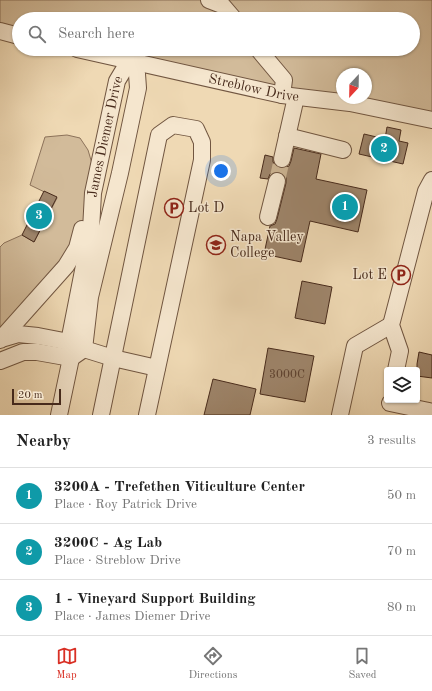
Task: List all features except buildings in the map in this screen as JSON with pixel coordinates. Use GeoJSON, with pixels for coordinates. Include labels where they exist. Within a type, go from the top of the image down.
{"type":"FeatureCollection","features":[{"type":"Feature","properties":{"kind":"street"},"geometry":{"type":"LineString","coordinates":[[218,2],[227,12]]}},
{"type":"Feature","properties":{"kind":"street"},"geometry":{"type":"LineString","coordinates":[[0,31],[12,34]]}},
{"type":"Feature","properties":{"kind":"street","name":"Streblow Drive"},"geometry":{"type":"LineString","coordinates":[[108,56],[289,96],[350,103],[432,120]]}},
{"type":"Feature","properties":{"kind":"street"},"geometry":{"type":"LineString","coordinates":[[264,56],[284,80],[289,96],[287,136],[282,159]]}},
{"type":"Feature","properties":{"kind":"street","name":"James Diemer Drive"},"geometry":{"type":"LineString","coordinates":[[134,62],[138,74],[138,88],[120,173],[77,354],[68,342],[91,230],[93,193],[118,80],[123,71],[134,62]]}},
{"type":"Feature","properties":{"kind":"street"},"geometry":{"type":"LineString","coordinates":[[101,415],[159,135],[173,125],[196,129],[202,142],[202,160],[147,415]]}},
{"type":"Feature","properties":{"kind":"street"},"geometry":{"type":"LineString","coordinates":[[287,136],[343,150]]}},
{"type":"Feature","properties":{"kind":"street"},"geometry":{"type":"LineString","coordinates":[[268,217],[277,181]]}},
{"type":"Feature","properties":{"kind":"street"},"geometry":{"type":"LineString","coordinates":[[397,367],[400,351],[391,326],[430,188]]}},
{"type":"Feature","properties":{"kind":"street"},"geometry":{"type":"LineString","coordinates":[[0,340],[66,266],[77,248],[83,221],[93,193]]}},
{"type":"Feature","properties":{"kind":"street"},"geometry":{"type":"LineString","coordinates":[[340,415],[355,346],[391,326]]}},
{"type":"Feature","properties":{"kind":"street"},"geometry":{"type":"LineString","coordinates":[[0,340],[18,334],[68,342]]}},
{"type":"Feature","properties":{"kind":"street"},"geometry":{"type":"LineString","coordinates":[[0,361],[23,352],[37,352],[113,358],[157,368]]}},
{"type":"Feature","properties":{"kind":"street"},"geometry":{"type":"LineString","coordinates":[[59,415],[77,354]]}},
{"type":"Feature","properties":{"kind":"street"},"geometry":{"type":"LineString","coordinates":[[389,406],[430,412]]}},
{"type":"Feature","properties":{"kind":"shaded area"},"geometry":{"type":"Polygon","coordinates":[[[0,0],[432,0],[432,120],[352,104],[372,104],[372,68],[336,68],[336,101],[112,56],[420,56],[420,12],[12,12],[12,34],[0,31],[0,0]]]}},
{"type":"Feature","properties":{"kind":"shaded area"},"geometry":{"type":"Polygon","coordinates":[[[67,135],[80,138],[88,150],[96,177],[93,193],[83,221],[77,248],[0,340],[0,247],[4,243],[22,235],[34,242],[57,198],[30,185],[45,137],[67,135]]]}},
{"type":"Feature","properties":{"kind":"tunnel"},"geometry":{"type":"LineString","coordinates":[[277,181],[282,159]]}},
{"type":"Feature","properties":{"kind":"place","name":"3200C - Ag Lab"},"geometry":{"type":"Point","coordinates":[384,149]}},
{"type":"Feature","properties":{"kind":"place","name":"3200A - Trefethen Viticulture Center"},"geometry":{"type":"Point","coordinates":[345,207]}},
{"type":"Feature","properties":{"kind":"place","name":"Lot D"},"geometry":{"type":"Point","coordinates":[174,208]}},
{"type":"Feature","properties":{"kind":"place","name":"1 - Vineyard Support Building"},"geometry":{"type":"Point","coordinates":[39,216]}},
{"type":"Feature","properties":{"kind":"place","name":"Napa Valley College"},"geometry":{"type":"Point","coordinates":[216,245]}},
{"type":"Feature","properties":{"kind":"place","name":"Lot E"},"geometry":{"type":"Point","coordinates":[401,275]}}]}
